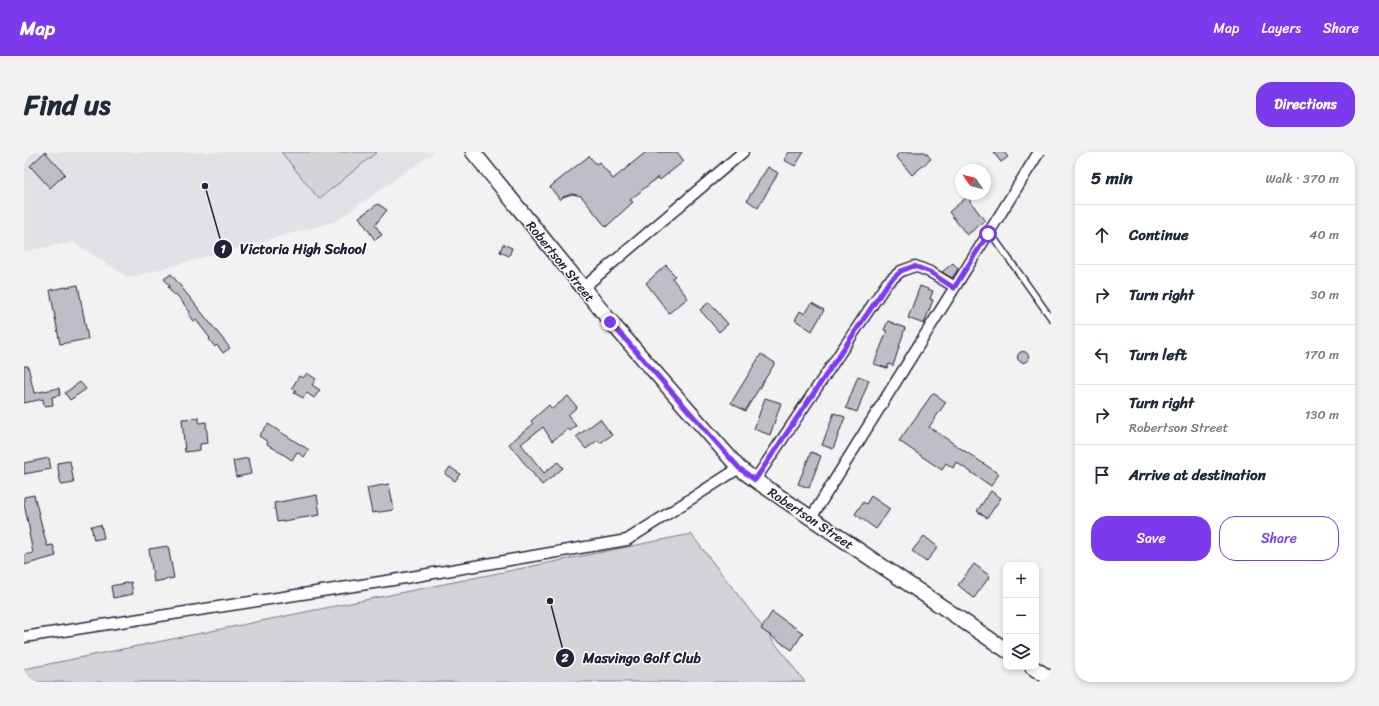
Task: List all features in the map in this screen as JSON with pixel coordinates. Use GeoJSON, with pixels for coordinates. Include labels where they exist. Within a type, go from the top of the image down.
{"type":"FeatureCollection","features":[{"type":"Feature","properties":{"kind":"street","name":"Robertson Street"},"geometry":{"type":"LineString","coordinates":[[473,152],[610,322],[739,468],[1003,648]]}},
{"type":"Feature","properties":{"kind":"street"},"geometry":{"type":"LineString","coordinates":[[583,288],[743,152]]}},
{"type":"Feature","properties":{"kind":"street"},"geometry":{"type":"LineString","coordinates":[[811,518],[1039,152]]}},
{"type":"Feature","properties":{"kind":"street"},"geometry":{"type":"LineString","coordinates":[[755,480],[888,283],[901,271],[914,266],[930,272],[954,288]]}},
{"type":"Feature","properties":{"kind":"street"},"geometry":{"type":"LineString","coordinates":[[24,637],[385,581],[627,540],[739,468]]}},
{"type":"Feature","properties":{"kind":"street"},"geometry":{"type":"LineString","coordinates":[[1037,670],[1051,679]]}},
{"type":"Feature","properties":{"kind":"lane"},"geometry":{"type":"LineString","coordinates":[[988,234],[994,238],[1051,318]]}},
{"type":"Feature","properties":{"kind":"shaded area"},"geometry":{"type":"Polygon","coordinates":[[[24,152],[434,152],[336,221],[129,278],[73,242],[24,251],[24,152]]]}},
{"type":"Feature","properties":{"kind":"shaded area"},"geometry":{"type":"Polygon","coordinates":[[[281,152],[377,152],[319,199],[281,152]]]}},
{"type":"Feature","properties":{"kind":"shaded area"},"geometry":{"type":"Polygon","coordinates":[[[691,534],[805,682],[24,682],[24,669],[691,534]]]}},
{"type":"Feature","properties":{"kind":"building"},"geometry":{"type":"Polygon","coordinates":[[[45,152],[65,174],[50,188],[30,166],[45,152]]]}},
{"type":"Feature","properties":{"kind":"building"},"geometry":{"type":"Polygon","coordinates":[[[646,152],[677,152],[684,161],[660,180],[658,177],[630,200],[633,202],[606,227],[581,196],[572,194],[563,197],[560,200],[550,187],[589,156],[596,164],[599,162],[613,179],[646,152]]]}},
{"type":"Feature","properties":{"kind":"building"},"geometry":{"type":"Polygon","coordinates":[[[789,152],[804,152],[795,166],[784,160],[789,152]]]}},
{"type":"Feature","properties":{"kind":"building"},"geometry":{"type":"Polygon","coordinates":[[[901,152],[925,152],[931,159],[912,175],[896,156],[901,152]]]}},
{"type":"Feature","properties":{"kind":"building"},"geometry":{"type":"Polygon","coordinates":[[[993,152],[1004,152],[1008,157],[1001,162],[993,152]]]}},
{"type":"Feature","properties":{"kind":"building"},"geometry":{"type":"Polygon","coordinates":[[[768,167],[778,173],[758,208],[747,200],[768,167]]]}},
{"type":"Feature","properties":{"kind":"building"},"geometry":{"type":"Polygon","coordinates":[[[963,200],[969,200],[985,221],[967,235],[949,212],[963,200]]]}},
{"type":"Feature","properties":{"kind":"building"},"geometry":{"type":"Polygon","coordinates":[[[378,204],[387,210],[375,225],[382,235],[375,240],[359,217],[378,204]]]}},
{"type":"Feature","properties":{"kind":"building"},"geometry":{"type":"Polygon","coordinates":[[[503,244],[512,248],[509,256],[500,252],[503,244]]]}},
{"type":"Feature","properties":{"kind":"building"},"geometry":{"type":"Polygon","coordinates":[[[953,263],[958,269],[952,278],[942,272],[953,263]]]}},
{"type":"Feature","properties":{"kind":"building"},"geometry":{"type":"Polygon","coordinates":[[[666,265],[675,276],[672,278],[688,298],[669,313],[646,283],[666,265]]]}},
{"type":"Feature","properties":{"kind":"building"},"geometry":{"type":"Polygon","coordinates":[[[171,274],[230,348],[223,353],[217,345],[215,347],[196,320],[194,321],[188,313],[190,312],[176,294],[174,295],[168,287],[170,286],[164,279],[171,274]]]}},
{"type":"Feature","properties":{"kind":"building"},"geometry":{"type":"Polygon","coordinates":[[[78,285],[88,339],[60,344],[50,290],[78,285]]]}},
{"type":"Feature","properties":{"kind":"building"},"geometry":{"type":"Polygon","coordinates":[[[920,286],[933,291],[930,299],[933,300],[924,324],[908,318],[920,286]]]}},
{"type":"Feature","properties":{"kind":"building"},"geometry":{"type":"Polygon","coordinates":[[[709,302],[728,324],[719,332],[700,310],[709,302]]]}},
{"type":"Feature","properties":{"kind":"building"},"geometry":{"type":"Polygon","coordinates":[[[812,303],[824,310],[812,331],[795,320],[800,311],[805,314],[812,303]]]}},
{"type":"Feature","properties":{"kind":"building"},"geometry":{"type":"Polygon","coordinates":[[[888,321],[905,328],[893,366],[889,364],[887,368],[874,364],[887,331],[884,330],[888,321]]]}},
{"type":"Feature","properties":{"kind":"building"},"geometry":{"type":"Polygon","coordinates":[[[1021,352],[1025,352],[1027,353],[1027,361],[1021,362],[1018,359],[1018,355],[1021,352]]]}},
{"type":"Feature","properties":{"kind":"building"},"geometry":{"type":"Polygon","coordinates":[[[761,354],[775,363],[745,411],[731,403],[761,354]]]}},
{"type":"Feature","properties":{"kind":"building"},"geometry":{"type":"Polygon","coordinates":[[[24,366],[28,366],[34,393],[59,388],[60,395],[52,397],[53,405],[44,406],[43,399],[24,403],[24,366]]]}},
{"type":"Feature","properties":{"kind":"building"},"geometry":{"type":"Polygon","coordinates":[[[307,373],[316,379],[312,385],[320,390],[314,398],[307,393],[303,398],[294,393],[296,390],[292,388],[299,376],[303,378],[307,373]]]}},
{"type":"Feature","properties":{"kind":"building"},"geometry":{"type":"Polygon","coordinates":[[[858,376],[869,380],[857,412],[846,408],[858,376]]]}},
{"type":"Feature","properties":{"kind":"building"},"geometry":{"type":"Polygon","coordinates":[[[80,382],[86,389],[70,400],[65,393],[80,382]]]}},
{"type":"Feature","properties":{"kind":"building"},"geometry":{"type":"Polygon","coordinates":[[[933,393],[946,402],[929,427],[999,474],[991,486],[956,462],[953,468],[946,463],[942,470],[899,441],[933,393]]]}},
{"type":"Feature","properties":{"kind":"building"},"geometry":{"type":"Polygon","coordinates":[[[568,396],[577,407],[568,415],[576,426],[570,431],[568,429],[552,441],[543,427],[521,444],[544,473],[558,462],[563,468],[542,485],[509,444],[533,424],[531,421],[549,405],[552,409],[568,396]]]}},
{"type":"Feature","properties":{"kind":"building"},"geometry":{"type":"Polygon","coordinates":[[[765,398],[781,403],[770,435],[754,429],[765,398]]]}},
{"type":"Feature","properties":{"kind":"building"},"geometry":{"type":"Polygon","coordinates":[[[834,413],[845,417],[833,449],[822,445],[834,413]]]}},
{"type":"Feature","properties":{"kind":"building"},"geometry":{"type":"Polygon","coordinates":[[[199,418],[199,423],[206,422],[208,443],[200,444],[200,450],[185,452],[182,419],[199,418]]]}},
{"type":"Feature","properties":{"kind":"building"},"geometry":{"type":"Polygon","coordinates":[[[600,419],[612,435],[600,443],[598,440],[586,449],[576,437],[600,419]]]}},
{"type":"Feature","properties":{"kind":"building"},"geometry":{"type":"Polygon","coordinates":[[[268,424],[309,450],[304,457],[297,452],[292,460],[267,444],[268,442],[259,436],[268,424]]]}},
{"type":"Feature","properties":{"kind":"building"},"geometry":{"type":"Polygon","coordinates":[[[811,452],[821,456],[809,488],[798,484],[811,452]]]}},
{"type":"Feature","properties":{"kind":"building"},"geometry":{"type":"Polygon","coordinates":[[[49,458],[51,469],[24,474],[24,463],[49,458]]]}},
{"type":"Feature","properties":{"kind":"building"},"geometry":{"type":"Polygon","coordinates":[[[248,458],[251,474],[236,477],[233,461],[248,458]]]}},
{"type":"Feature","properties":{"kind":"building"},"geometry":{"type":"Polygon","coordinates":[[[70,461],[74,483],[61,485],[57,463],[70,461]]]}},
{"type":"Feature","properties":{"kind":"building"},"geometry":{"type":"Polygon","coordinates":[[[450,467],[460,474],[455,481],[445,474],[450,467]]]}},
{"type":"Feature","properties":{"kind":"building"},"geometry":{"type":"Polygon","coordinates":[[[389,484],[394,510],[372,513],[367,488],[389,484]]]}},
{"type":"Feature","properties":{"kind":"building"},"geometry":{"type":"Polygon","coordinates":[[[991,491],[1001,498],[987,518],[977,511],[991,491]]]}},
{"type":"Feature","properties":{"kind":"building"},"geometry":{"type":"Polygon","coordinates":[[[34,495],[47,546],[53,545],[56,556],[24,565],[24,555],[33,553],[24,497],[34,495]]]}},
{"type":"Feature","properties":{"kind":"building"},"geometry":{"type":"Polygon","coordinates":[[[317,495],[320,515],[277,522],[274,503],[317,495]]]}},
{"type":"Feature","properties":{"kind":"building"},"geometry":{"type":"Polygon","coordinates":[[[871,496],[890,509],[876,529],[855,514],[863,502],[866,504],[871,496]]]}},
{"type":"Feature","properties":{"kind":"building"},"geometry":{"type":"Polygon","coordinates":[[[101,525],[104,538],[94,540],[91,526],[101,525]]]}},
{"type":"Feature","properties":{"kind":"building"},"geometry":{"type":"Polygon","coordinates":[[[924,536],[938,547],[926,562],[912,551],[924,536]]]}},
{"type":"Feature","properties":{"kind":"building"},"geometry":{"type":"Polygon","coordinates":[[[168,546],[174,578],[154,582],[149,549],[168,546]]]}},
{"type":"Feature","properties":{"kind":"building"},"geometry":{"type":"Polygon","coordinates":[[[974,564],[990,576],[974,598],[958,585],[974,564]]]}},
{"type":"Feature","properties":{"kind":"building"},"geometry":{"type":"Polygon","coordinates":[[[131,582],[133,594],[113,598],[111,586],[131,582]]]}},
{"type":"Feature","properties":{"kind":"building"},"geometry":{"type":"Polygon","coordinates":[[[772,612],[803,633],[792,650],[761,629],[772,612]]]}},
{"type":"Feature","properties":{"kind":"place","name":"Victoria High School"},"geometry":{"type":"Point","coordinates":[205,186]}},
{"type":"Feature","properties":{"kind":"place","name":"Masvingo Golf Club"},"geometry":{"type":"Point","coordinates":[550,601]}},
{"type":"Feature","properties":{"kind":"route"},"geometry":{"type":"LineString","coordinates":[[610,322],[739,468],[755,480],[888,283],[901,271],[914,266],[930,272],[954,288],[988,234]]}}]}
